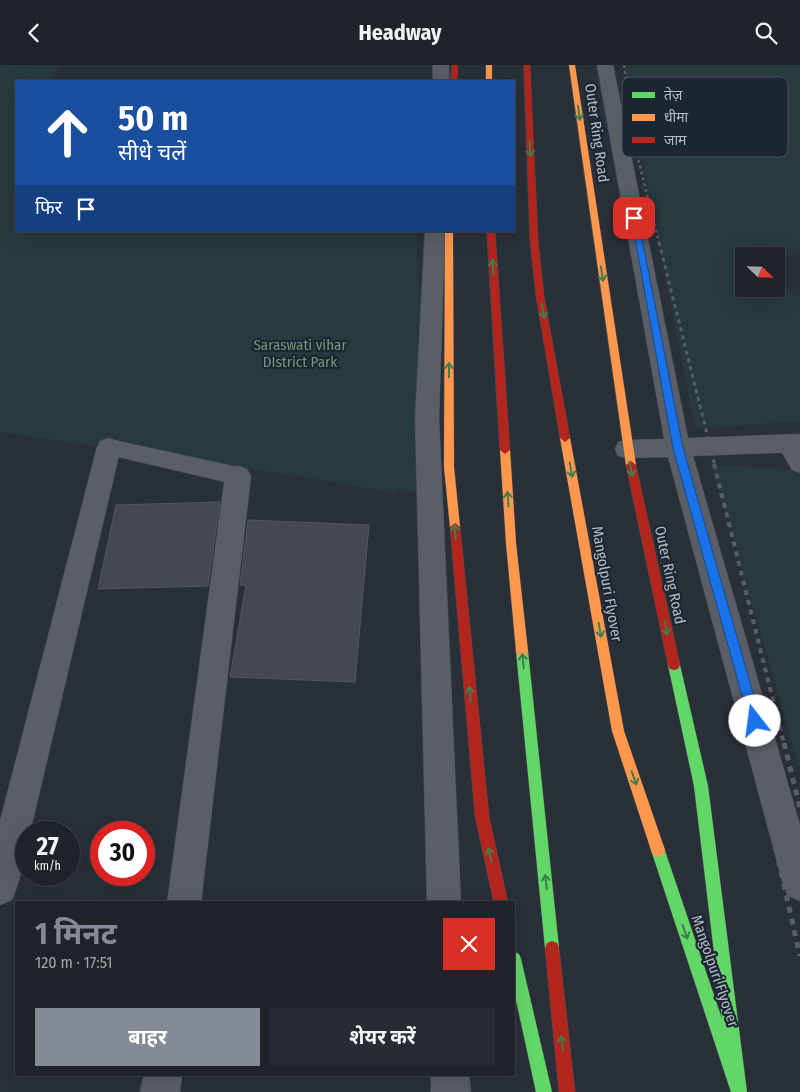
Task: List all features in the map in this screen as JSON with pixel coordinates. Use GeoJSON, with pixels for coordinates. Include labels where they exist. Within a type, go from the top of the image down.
{"type":"FeatureCollection","features":[{"type":"Feature","properties":{"kind":"main road"},"geometry":{"type":"LineString","coordinates":[[454,80],[455,65]]}},
{"type":"Feature","properties":{"kind":"main road"},"geometry":{"type":"LineString","coordinates":[[489,65],[489,80]]}},
{"type":"Feature","properties":{"kind":"main road","name":"Mangolpuri Flyover"},"geometry":{"type":"LineString","coordinates":[[527,65],[534,240],[540,296],[618,731],[739,1092]]}},
{"type":"Feature","properties":{"kind":"main road","name":"Outer Ring Road"},"geometry":{"type":"LineString","coordinates":[[572,65],[627,449],[701,786],[739,1092]]}},
{"type":"Feature","properties":{"kind":"main road"},"geometry":{"type":"LineString","coordinates":[[449,232],[449,467],[482,816],[501,901]]}},
{"type":"Feature","properties":{"kind":"main road"},"geometry":{"type":"LineString","coordinates":[[490,232],[512,543],[567,1092]]}},
{"type":"Feature","properties":{"kind":"main road"},"geometry":{"type":"LineString","coordinates":[[515,963],[544,1092]]}},
{"type":"Feature","properties":{"kind":"street"},"geometry":{"type":"LineString","coordinates":[[441,65],[441,80]]}},
{"type":"Feature","properties":{"kind":"street"},"geometry":{"type":"LineString","coordinates":[[605,65],[622,154]]}},
{"type":"Feature","properties":{"kind":"street"},"geometry":{"type":"LineString","coordinates":[[623,157],[678,448],[800,884]]}},
{"type":"Feature","properties":{"kind":"street"},"geometry":{"type":"LineString","coordinates":[[435,232],[427,418],[444,901]]}},
{"type":"Feature","properties":{"kind":"street"},"geometry":{"type":"LineString","coordinates":[[0,888],[108,447]]}},
{"type":"Feature","properties":{"kind":"street"},"geometry":{"type":"LineString","coordinates":[[627,449],[678,448],[796,451]]}},
{"type":"Feature","properties":{"kind":"street"},"geometry":{"type":"LineString","coordinates":[[184,901],[238,476]]}},
{"type":"Feature","properties":{"kind":"street"},"geometry":{"type":"LineString","coordinates":[[160,1092],[162,1076]]}},
{"type":"Feature","properties":{"kind":"street"},"geometry":{"type":"LineString","coordinates":[[450,1076],[451,1092]]}},
{"type":"Feature","properties":{"kind":"lane"},"geometry":{"type":"LineString","coordinates":[[108,447],[238,476]]}},
{"type":"Feature","properties":{"kind":"green space","name":"Saraswati vihar DIstrict Park"},"geometry":{"type":"Polygon","coordinates":[[[0,65],[61,65],[49,80],[15,80],[15,232],[416,232],[430,495],[396,490],[396,493],[304,477],[0,432],[0,65]]]}},
{"type":"Feature","properties":{"kind":"green space"},"geometry":{"type":"Polygon","coordinates":[[[624,65],[800,65],[800,251],[785,257],[785,247],[735,247],[735,297],[785,297],[785,287],[800,299],[800,421],[695,428],[642,157],[788,157],[788,77],[626,77],[624,65]]]}},
{"type":"Feature","properties":{"kind":"green space"},"geometry":{"type":"Polygon","coordinates":[[[711,465],[800,470],[800,768],[711,465]]]}},
{"type":"Feature","properties":{"kind":"building"},"geometry":{"type":"Polygon","coordinates":[[[220,502],[208,586],[98,589],[116,505],[220,502]]]}},
{"type":"Feature","properties":{"kind":"building"},"geometry":{"type":"Polygon","coordinates":[[[248,520],[369,525],[355,682],[230,677],[246,585],[240,585],[248,520]]]}},
{"type":"Feature","properties":{"kind":"railway"},"geometry":{"type":"LineString","coordinates":[[608,65],[618,145],[640,243]]}},
{"type":"Feature","properties":{"kind":"railway"},"geometry":{"type":"LineString","coordinates":[[624,65],[626,77]]}},
{"type":"Feature","properties":{"kind":"railway"},"geometry":{"type":"LineString","coordinates":[[638,157],[659,243]]}},
{"type":"Feature","properties":{"kind":"railway"},"geometry":{"type":"LineString","coordinates":[[640,242],[690,466]]}},
{"type":"Feature","properties":{"kind":"railway"},"geometry":{"type":"LineString","coordinates":[[659,242],[715,466]]}},
{"type":"Feature","properties":{"kind":"railway"},"geometry":{"type":"LineString","coordinates":[[690,464],[752,744]]}},
{"type":"Feature","properties":{"kind":"railway"},"geometry":{"type":"LineString","coordinates":[[714,464],[784,744]]}},
{"type":"Feature","properties":{"kind":"railway"},"geometry":{"type":"LineString","coordinates":[[752,743],[800,956]]}},
{"type":"Feature","properties":{"kind":"railway"},"geometry":{"type":"LineString","coordinates":[[784,743],[800,808]]}},
{"type":"Feature","properties":{"kind":"traffic: fast"},"geometry":{"type":"LineString","coordinates":[[522,651],[552,948]]}},
{"type":"Feature","properties":{"kind":"traffic: fast"},"geometry":{"type":"LineString","coordinates":[[674,665],[701,786],[739,1092]]}},
{"type":"Feature","properties":{"kind":"traffic: fast"},"geometry":{"type":"LineString","coordinates":[[658,850],[739,1092]]}},
{"type":"Feature","properties":{"kind":"traffic: fast"},"geometry":{"type":"LineString","coordinates":[[515,963],[544,1092]]}},
{"type":"Feature","properties":{"kind":"traffic: slow"},"geometry":{"type":"LineString","coordinates":[[489,65],[489,80]]}},
{"type":"Feature","properties":{"kind":"traffic: slow"},"geometry":{"type":"LineString","coordinates":[[572,65],[631,465]]}},
{"type":"Feature","properties":{"kind":"traffic: slow"},"geometry":{"type":"LineString","coordinates":[[449,232],[449,467],[455,527]]}},
{"type":"Feature","properties":{"kind":"traffic: slow"},"geometry":{"type":"LineString","coordinates":[[565,438],[618,731],[658,850]]}},
{"type":"Feature","properties":{"kind":"traffic: slow"},"geometry":{"type":"LineString","coordinates":[[505,450],[511,543],[522,651]]}},
{"type":"Feature","properties":{"kind":"traffic: jam"},"geometry":{"type":"LineString","coordinates":[[454,80],[455,65]]}},
{"type":"Feature","properties":{"kind":"traffic: jam"},"geometry":{"type":"LineString","coordinates":[[527,65],[534,240],[540,296],[565,438]]}},
{"type":"Feature","properties":{"kind":"traffic: jam"},"geometry":{"type":"LineString","coordinates":[[491,232],[505,450]]}},
{"type":"Feature","properties":{"kind":"traffic: jam"},"geometry":{"type":"LineString","coordinates":[[631,465],[674,665]]}},
{"type":"Feature","properties":{"kind":"traffic: jam"},"geometry":{"type":"LineString","coordinates":[[455,527],[482,816],[501,901]]}},
{"type":"Feature","properties":{"kind":"traffic: jam"},"geometry":{"type":"LineString","coordinates":[[552,948],[567,1092]]}},
{"type":"Feature","properties":{"kind":"route"},"geometry":{"type":"LineString","coordinates":[[634,218],[678,448],[755,721]]}}]}
